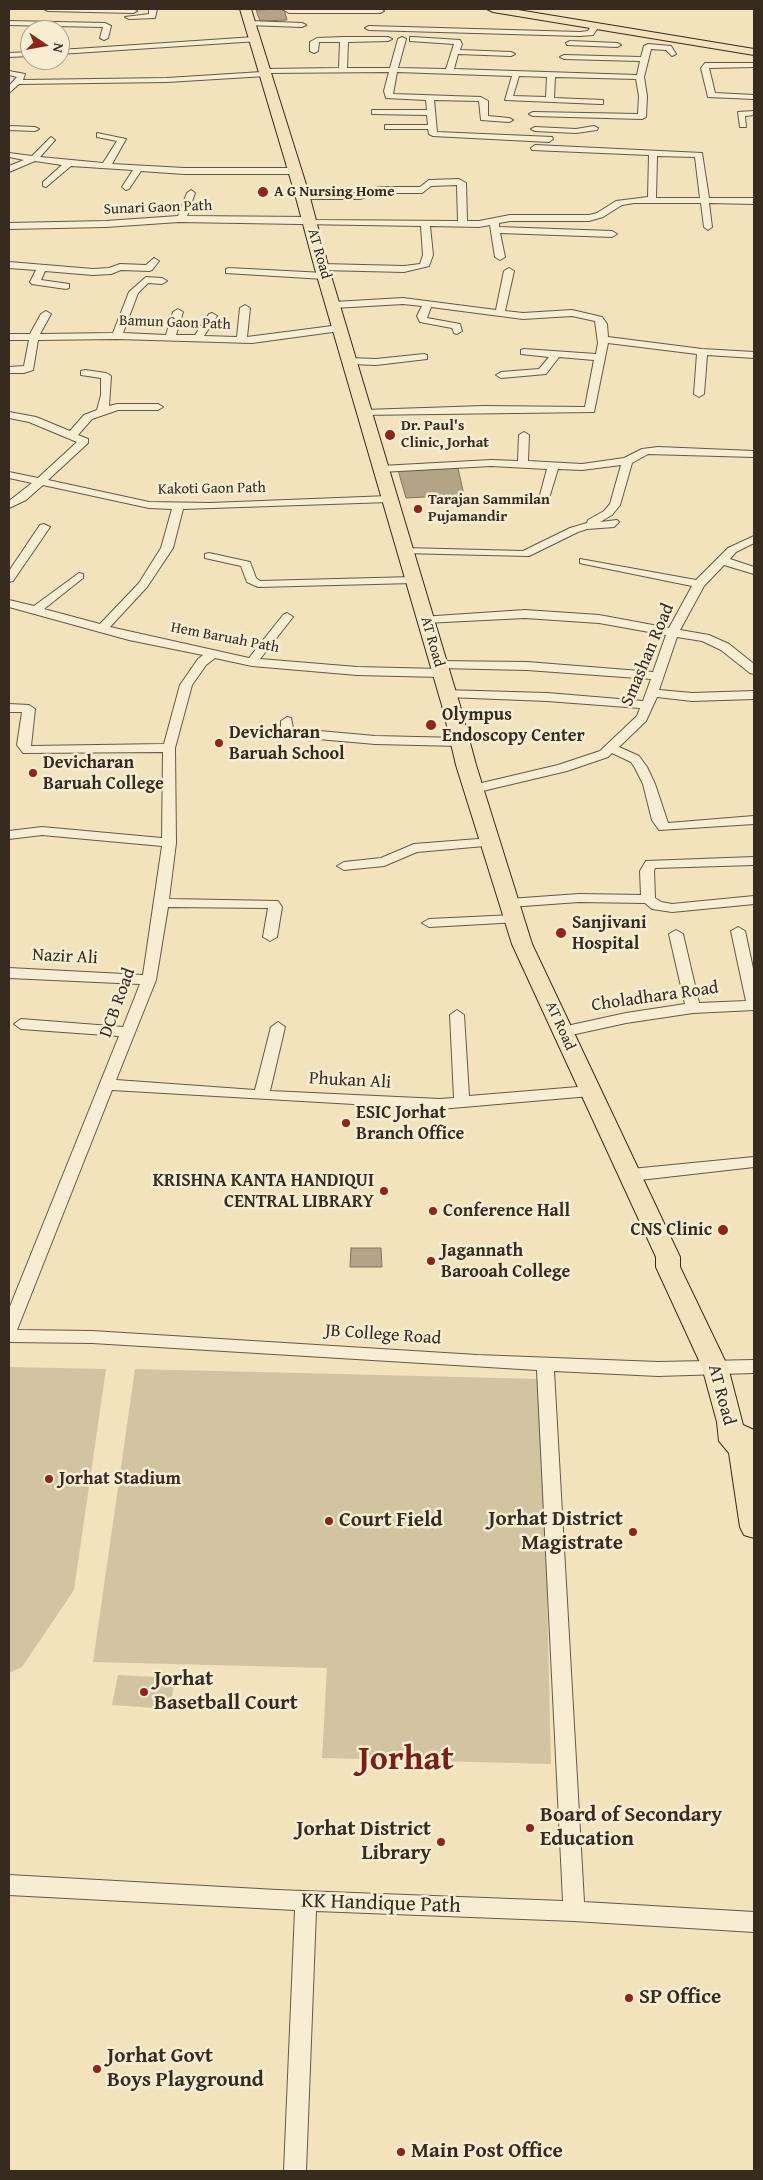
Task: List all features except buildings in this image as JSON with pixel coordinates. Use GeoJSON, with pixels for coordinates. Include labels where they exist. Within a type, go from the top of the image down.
{"type":"FeatureCollection","features":[{"type":"Feature","properties":{"kind":"highway"},"geometry":{"type":"LineString","coordinates":[[492,9],[754,52]]}},
{"type":"Feature","properties":{"kind":"highway","name":"AT Road"},"geometry":{"type":"LineString","coordinates":[[250,24],[303,196],[323,272],[426,619],[460,742],[522,944],[631,1175],[668,1257],[668,1267],[720,1367],[732,1441],[741,1448],[754,1527]]}},
{"type":"Feature","properties":{"kind":"street"},"geometry":{"type":"LineString","coordinates":[[48,9],[79,9],[152,16],[153,9]]}},
{"type":"Feature","properties":{"kind":"street"},"geometry":{"type":"LineString","coordinates":[[71,24],[79,9]]}},
{"type":"Feature","properties":{"kind":"street"},"geometry":{"type":"LineString","coordinates":[[287,24],[288,10],[380,11]]}},
{"type":"Feature","properties":{"kind":"street"},"geometry":{"type":"LineString","coordinates":[[9,23],[107,25],[104,38]]}},
{"type":"Feature","properties":{"kind":"street"},"geometry":{"type":"LineString","coordinates":[[70,51],[250,24],[302,25]]}},
{"type":"Feature","properties":{"kind":"street"},"geometry":{"type":"LineString","coordinates":[[369,28],[588,34],[592,32],[595,26]]}},
{"type":"Feature","properties":{"kind":"street"},"geometry":{"type":"LineString","coordinates":[[519,32],[516,41],[533,42]]}},
{"type":"Feature","properties":{"kind":"street"},"geometry":{"type":"LineString","coordinates":[[343,70],[344,39]]}},
{"type":"Feature","properties":{"kind":"street"},"geometry":{"type":"LineString","coordinates":[[402,39],[388,91],[389,96],[430,98],[468,95],[483,100],[484,118],[509,120]]}},
{"type":"Feature","properties":{"kind":"street"},"geometry":{"type":"LineString","coordinates":[[314,51],[314,42],[317,40],[402,39],[455,41],[458,44],[449,71]]}},
{"type":"Feature","properties":{"kind":"street"},"geometry":{"type":"LineString","coordinates":[[550,100],[554,75],[564,57],[564,43],[617,45]]}},
{"type":"Feature","properties":{"kind":"street"},"geometry":{"type":"LineString","coordinates":[[533,114],[643,116],[640,77],[650,46],[668,48],[672,54]]}},
{"type":"Feature","properties":{"kind":"street"},"geometry":{"type":"LineString","coordinates":[[455,52],[509,60]]}},
{"type":"Feature","properties":{"kind":"street"},"geometry":{"type":"LineString","coordinates":[[564,57],[645,59]]}},
{"type":"Feature","properties":{"kind":"street"},"geometry":{"type":"LineString","coordinates":[[19,82],[145,80],[343,70],[475,73],[509,60]]}},
{"type":"Feature","properties":{"kind":"street"},"geometry":{"type":"LineString","coordinates":[[509,60],[516,74],[507,98],[550,100],[600,89],[640,77]]}},
{"type":"Feature","properties":{"kind":"street"},"geometry":{"type":"LineString","coordinates":[[754,65],[708,65],[705,68],[711,95],[754,97]]}},
{"type":"Feature","properties":{"kind":"street"},"geometry":{"type":"LineString","coordinates":[[433,80],[436,71]]}},
{"type":"Feature","properties":{"kind":"street"},"geometry":{"type":"LineString","coordinates":[[9,73],[22,75],[19,82],[9,91]]}},
{"type":"Feature","properties":{"kind":"street"},"geometry":{"type":"LineString","coordinates":[[472,81],[475,73]]}},
{"type":"Feature","properties":{"kind":"street"},"geometry":{"type":"LineString","coordinates":[[516,74],[554,75],[600,89]]}},
{"type":"Feature","properties":{"kind":"street"},"geometry":{"type":"LineString","coordinates":[[600,89],[600,116]]}},
{"type":"Feature","properties":{"kind":"street"},"geometry":{"type":"LineString","coordinates":[[430,98],[431,132],[437,135],[653,154],[699,155],[708,227]]}},
{"type":"Feature","properties":{"kind":"street"},"geometry":{"type":"LineString","coordinates":[[531,100],[536,143]]}},
{"type":"Feature","properties":{"kind":"street"},"geometry":{"type":"LineString","coordinates":[[375,112],[430,112]]}},
{"type":"Feature","properties":{"kind":"street"},"geometry":{"type":"LineString","coordinates":[[743,125],[741,114],[754,113]]}},
{"type":"Feature","properties":{"kind":"street"},"geometry":{"type":"LineString","coordinates":[[561,115],[562,131]]}},
{"type":"Feature","properties":{"kind":"street"},"geometry":{"type":"LineString","coordinates":[[388,127],[431,127]]}},
{"type":"Feature","properties":{"kind":"street"},"geometry":{"type":"LineString","coordinates":[[9,128],[35,129]]}},
{"type":"Feature","properties":{"kind":"street"},"geometry":{"type":"LineString","coordinates":[[534,129],[582,131],[594,128]]}},
{"type":"Feature","properties":{"kind":"street"},"geometry":{"type":"LineString","coordinates":[[100,135],[122,139],[106,166]]}},
{"type":"Feature","properties":{"kind":"street"},"geometry":{"type":"LineString","coordinates":[[9,169],[33,159],[52,140]]}},
{"type":"Feature","properties":{"kind":"street"},"geometry":{"type":"LineString","coordinates":[[536,143],[580,140]]}},
{"type":"Feature","properties":{"kind":"street"},"geometry":{"type":"LineString","coordinates":[[652,199],[653,154]]}},
{"type":"Feature","properties":{"kind":"street"},"geometry":{"type":"LineString","coordinates":[[9,155],[69,163],[139,168],[232,172],[295,171]]}},
{"type":"Feature","properties":{"kind":"street"},"geometry":{"type":"LineString","coordinates":[[46,184],[69,163]]}},
{"type":"Feature","properties":{"kind":"street"},"geometry":{"type":"LineString","coordinates":[[126,187],[139,168]]}},
{"type":"Feature","properties":{"kind":"street"},"geometry":{"type":"LineString","coordinates":[[303,196],[360,196],[379,190],[422,190],[429,183],[459,182],[463,185],[462,224]]}},
{"type":"Feature","properties":{"kind":"street"},"geometry":{"type":"LineString","coordinates":[[181,218],[188,206],[191,193]]}},
{"type":"Feature","properties":{"kind":"street"},"geometry":{"type":"LineString","coordinates":[[495,226],[534,217],[589,218],[600,215],[619,203],[652,199],[754,201]]}},
{"type":"Feature","properties":{"kind":"street","name":"Sunari Gaon Path"},"geometry":{"type":"LineString","coordinates":[[9,226],[106,224],[181,218],[495,226]]}},
{"type":"Feature","properties":{"kind":"street"},"geometry":{"type":"LineString","coordinates":[[229,271],[323,272],[404,269],[424,266],[428,255],[425,224]]}},
{"type":"Feature","properties":{"kind":"street"},"geometry":{"type":"LineString","coordinates":[[495,226],[612,234]]}},
{"type":"Feature","properties":{"kind":"street"},"geometry":{"type":"LineString","coordinates":[[495,226],[500,257]]}},
{"type":"Feature","properties":{"kind":"street"},"geometry":{"type":"LineString","coordinates":[[9,265],[100,272],[120,267],[148,268],[154,261]]}},
{"type":"Feature","properties":{"kind":"street"},"geometry":{"type":"LineString","coordinates":[[42,268],[35,282],[66,286]]}},
{"type":"Feature","properties":{"kind":"street"},"geometry":{"type":"LineString","coordinates":[[500,313],[506,293],[509,271]]}},
{"type":"Feature","properties":{"kind":"street"},"geometry":{"type":"LineString","coordinates":[[117,336],[134,292],[146,280],[162,282]]}},
{"type":"Feature","properties":{"kind":"street"},"geometry":{"type":"LineString","coordinates":[[334,305],[403,301],[531,316],[572,313],[599,319],[602,324],[601,357],[594,377],[592,407],[588,410],[484,409],[364,413]]}},
{"type":"Feature","properties":{"kind":"street"},"geometry":{"type":"LineString","coordinates":[[428,304],[422,316],[423,320],[457,326],[458,331]]}},
{"type":"Feature","properties":{"kind":"street"},"geometry":{"type":"LineString","coordinates":[[242,340],[245,308]]}},
{"type":"Feature","properties":{"kind":"street"},"geometry":{"type":"LineString","coordinates":[[170,338],[178,312]]}},
{"type":"Feature","properties":{"kind":"street"},"geometry":{"type":"LineString","coordinates":[[9,370],[29,368],[34,336],[46,314]]}},
{"type":"Feature","properties":{"kind":"street"},"geometry":{"type":"LineString","coordinates":[[197,339],[212,316]]}},
{"type":"Feature","properties":{"kind":"street","name":"Bamun Gaon Path"},"geometry":{"type":"LineString","coordinates":[[9,337],[117,336],[242,340],[277,338],[340,328]]}},
{"type":"Feature","properties":{"kind":"street"},"geometry":{"type":"LineString","coordinates":[[602,339],[754,357]]}},
{"type":"Feature","properties":{"kind":"street"},"geometry":{"type":"LineString","coordinates":[[524,352],[601,357]]}},
{"type":"Feature","properties":{"kind":"street"},"geometry":{"type":"LineString","coordinates":[[699,394],[702,352]]}},
{"type":"Feature","properties":{"kind":"street"},"geometry":{"type":"LineString","coordinates":[[501,375],[531,375],[542,372],[556,354]]}},
{"type":"Feature","properties":{"kind":"street"},"geometry":{"type":"LineString","coordinates":[[349,361],[376,362],[424,357]]}},
{"type":"Feature","properties":{"kind":"street"},"geometry":{"type":"LineString","coordinates":[[85,373],[106,376],[106,395],[102,413]]}},
{"type":"Feature","properties":{"kind":"street"},"geometry":{"type":"LineString","coordinates":[[71,436],[84,419],[121,406],[158,407]]}},
{"type":"Feature","properties":{"kind":"street"},"geometry":{"type":"LineString","coordinates":[[9,416],[28,418],[83,440],[84,443],[42,482],[22,498],[9,505]]}},
{"type":"Feature","properties":{"kind":"street"},"geometry":{"type":"LineString","coordinates":[[523,465],[524,434]]}},
{"type":"Feature","properties":{"kind":"street"},"geometry":{"type":"LineString","coordinates":[[381,469],[491,463],[588,467],[627,461],[646,451],[658,450],[754,454]]}},
{"type":"Feature","properties":{"kind":"street"},"geometry":{"type":"LineString","coordinates":[[405,551],[526,554],[562,535],[586,526],[608,513],[614,505],[627,461]]}},
{"type":"Feature","properties":{"kind":"street"},"geometry":{"type":"LineString","coordinates":[[544,495],[553,467]]}},
{"type":"Feature","properties":{"kind":"street","name":"Kakoti Gaon Path"},"geometry":{"type":"LineString","coordinates":[[9,475],[110,495],[149,505],[178,506],[389,499]]}},
{"type":"Feature","properties":{"kind":"street"},"geometry":{"type":"LineString","coordinates":[[102,629],[143,585],[167,548],[178,506]]}},
{"type":"Feature","properties":{"kind":"street"},"geometry":{"type":"LineString","coordinates":[[586,526],[607,525],[613,522]]}},
{"type":"Feature","properties":{"kind":"street"},"geometry":{"type":"LineString","coordinates":[[9,579],[13,567],[44,527]]}},
{"type":"Feature","properties":{"kind":"street","name":"Smashan Road"},"geometry":{"type":"LineString","coordinates":[[474,789],[579,763],[604,754],[611,748],[642,718],[673,631],[698,584],[732,550],[754,539]]}},
{"type":"Feature","properties":{"kind":"street"},"geometry":{"type":"LineString","coordinates":[[209,556],[218,560],[243,562],[248,566],[251,580],[258,584],[413,580]]}},
{"type":"Feature","properties":{"kind":"street"},"geometry":{"type":"LineString","coordinates":[[722,560],[754,571]]}},
{"type":"Feature","properties":{"kind":"street"},"geometry":{"type":"LineString","coordinates":[[584,561],[698,584]]}},
{"type":"Feature","properties":{"kind":"street"},"geometry":{"type":"LineString","coordinates":[[36,610],[79,576]]}},
{"type":"Feature","properties":{"kind":"street","name":"Hem Baruah Path"},"geometry":{"type":"LineString","coordinates":[[9,603],[102,629],[252,662],[357,671],[527,666],[658,676]]}},
{"type":"Feature","properties":{"kind":"street"},"geometry":{"type":"LineString","coordinates":[[426,619],[504,614],[551,614],[673,631],[714,642],[725,647],[754,670]]}},
{"type":"Feature","properties":{"kind":"street"},"geometry":{"type":"LineString","coordinates":[[252,662],[287,617]]}},
{"type":"Feature","properties":{"kind":"street","name":"DCB Road"},"geometry":{"type":"LineString","coordinates":[[9,1329],[109,1085],[149,980],[162,903],[169,843],[169,748],[186,685],[202,662],[214,653]]}},
{"type":"Feature","properties":{"kind":"street"},"geometry":{"type":"LineString","coordinates":[[447,693],[650,699],[754,695]]}},
{"type":"Feature","properties":{"kind":"street"},"geometry":{"type":"LineString","coordinates":[[9,708],[29,709],[23,745],[27,750],[169,748]]}},
{"type":"Feature","properties":{"kind":"street"},"geometry":{"type":"LineString","coordinates":[[287,721],[287,730],[294,734],[375,740],[460,742]]}},
{"type":"Feature","properties":{"kind":"street"},"geometry":{"type":"LineString","coordinates":[[611,748],[634,759],[641,767],[649,784],[659,820],[664,827],[754,820]]}},
{"type":"Feature","properties":{"kind":"street"},"geometry":{"type":"LineString","coordinates":[[9,835],[42,830],[169,843]]}},
{"type":"Feature","properties":{"kind":"street"},"geometry":{"type":"LineString","coordinates":[[344,866],[384,862],[414,848],[490,842]]}},
{"type":"Feature","properties":{"kind":"street"},"geometry":{"type":"LineString","coordinates":[[648,898],[647,870],[651,864],[754,861]]}},
{"type":"Feature","properties":{"kind":"street"},"geometry":{"type":"LineString","coordinates":[[428,923],[512,911],[579,898],[648,898],[657,906],[672,908],[754,900]]}},
{"type":"Feature","properties":{"kind":"street"},"geometry":{"type":"LineString","coordinates":[[162,903],[273,904],[275,907],[270,937]]}},
{"type":"Feature","properties":{"kind":"street"},"geometry":{"type":"LineString","coordinates":[[738,930],[754,1005]]}},
{"type":"Feature","properties":{"kind":"street"},"geometry":{"type":"LineString","coordinates":[[676,934],[693,1008]]}},
{"type":"Feature","properties":{"kind":"street","name":"Nazir Ali"},"geometry":{"type":"LineString","coordinates":[[9,973],[149,980]]}},
{"type":"Feature","properties":{"kind":"street","name":"Choladhara Road"},"geometry":{"type":"LineString","coordinates":[[562,1032],[626,1018],[693,1008],[754,1005]]}},
{"type":"Feature","properties":{"kind":"street"},"geometry":{"type":"LineString","coordinates":[[457,1015],[462,1102]]}},
{"type":"Feature","properties":{"kind":"street"},"geometry":{"type":"LineString","coordinates":[[21,1024],[128,1032]]}},
{"type":"Feature","properties":{"kind":"street"},"geometry":{"type":"LineString","coordinates":[[261,1095],[278,1027]]}},
{"type":"Feature","properties":{"kind":"street","name":"Phukan Ali"},"geometry":{"type":"LineString","coordinates":[[109,1085],[440,1104],[590,1091]]}},
{"type":"Feature","properties":{"kind":"street"},"geometry":{"type":"LineString","coordinates":[[631,1175],[754,1162]]}},
{"type":"Feature","properties":{"kind":"street","name":"JB College Road"},"geometry":{"type":"LineString","coordinates":[[9,1336],[92,1337],[658,1369],[754,1366]]}},
{"type":"Feature","properties":{"kind":"street"},"geometry":{"type":"LineString","coordinates":[[545,1364],[574,1911]]}},
{"type":"Feature","properties":{"kind":"street","name":"KK Handique Path"},"geometry":{"type":"LineString","coordinates":[[9,1885],[306,1901],[574,1911],[754,1922]]}},
{"type":"Feature","properties":{"kind":"street"},"geometry":{"type":"LineString","coordinates":[[295,2171],[306,1901]]}},
{"type":"Feature","properties":{"kind":"shaded area"},"geometry":{"type":"Polygon","coordinates":[[[284,9],[287,20],[260,21],[256,10],[284,9]]]}},
{"type":"Feature","properties":{"kind":"shaded area"},"geometry":{"type":"Polygon","coordinates":[[[458,468],[464,495],[406,498],[398,470],[458,468]]]}},
{"type":"Feature","properties":{"kind":"shaded area"},"geometry":{"type":"Polygon","coordinates":[[[351,1248],[381,1248],[382,1267],[350,1267],[351,1248]]]}},
{"type":"Feature","properties":{"kind":"shaded area","name":"Jorhat Stadium"},"geometry":{"type":"Polygon","coordinates":[[[9,1367],[106,1369],[74,1590],[22,1667],[9,1673],[9,1367]]]}},
{"type":"Feature","properties":{"kind":"shaded area","name":"Court Field"},"geometry":{"type":"Polygon","coordinates":[[[135,1369],[542,1379],[551,1764],[322,1758],[327,1668],[93,1662],[135,1369]]]}},
{"type":"Feature","properties":{"kind":"shaded area","name":"Jorhat Basetball Court"},"geometry":{"type":"Polygon","coordinates":[[[118,1675],[175,1678],[170,1709],[112,1705],[118,1675]]]}},
{"type":"Feature","properties":{"kind":"place","name":"A G Nursing Home"},"geometry":{"type":"Point","coordinates":[263,192]}},
{"type":"Feature","properties":{"kind":"place","name":"Dr. Paul's Clinic, Jorhat"},"geometry":{"type":"Point","coordinates":[390,435]}},
{"type":"Feature","properties":{"kind":"place","name":"Tarajan Sammilan Pujamandir"},"geometry":{"type":"Point","coordinates":[418,509]}},
{"type":"Feature","properties":{"kind":"place","name":"Olympus Endoscopy Center"},"geometry":{"type":"Point","coordinates":[431,725]}},
{"type":"Feature","properties":{"kind":"place","name":"Devicharan Baruah School"},"geometry":{"type":"Point","coordinates":[219,743]}},
{"type":"Feature","properties":{"kind":"place","name":"Devicharan Baruah College"},"geometry":{"type":"Point","coordinates":[33,773]}},
{"type":"Feature","properties":{"kind":"place","name":"Sanjivani Hospital"},"geometry":{"type":"Point","coordinates":[561,933]}},
{"type":"Feature","properties":{"kind":"place","name":"ESIC Jorhat Branch Office"},"geometry":{"type":"Point","coordinates":[346,1123]}},
{"type":"Feature","properties":{"kind":"place","name":"KRISHNA KANTA HANDIQUI CENTRAL LIBRARY"},"geometry":{"type":"Point","coordinates":[384,1191]}},
{"type":"Feature","properties":{"kind":"place","name":"Conference Hall"},"geometry":{"type":"Point","coordinates":[433,1211]}},
{"type":"Feature","properties":{"kind":"place","name":"CNS Clinic"},"geometry":{"type":"Point","coordinates":[723,1230]}},
{"type":"Feature","properties":{"kind":"place","name":"Jagannath Barooah College"},"geometry":{"type":"Point","coordinates":[431,1261]}},
{"type":"Feature","properties":{"kind":"place","name":"Jorhat Stadium"},"geometry":{"type":"Point","coordinates":[49,1479]}},
{"type":"Feature","properties":{"kind":"place","name":"Court Field"},"geometry":{"type":"Point","coordinates":[329,1521]}},
{"type":"Feature","properties":{"kind":"place","name":"Jorhat District Magistrate"},"geometry":{"type":"Point","coordinates":[633,1532]}},
{"type":"Feature","properties":{"kind":"place","name":"Jorhat Basetball Court"},"geometry":{"type":"Point","coordinates":[144,1692]}},
{"type":"Feature","properties":{"kind":"place","name":"Board of Secondary Education"},"geometry":{"type":"Point","coordinates":[530,1828]}},
{"type":"Feature","properties":{"kind":"place","name":"Jorhat District Library"},"geometry":{"type":"Point","coordinates":[441,1842]}},
{"type":"Feature","properties":{"kind":"place","name":"SP Office"},"geometry":{"type":"Point","coordinates":[629,1998]}},
{"type":"Feature","properties":{"kind":"place","name":"Jorhat Govt Boys Playground"},"geometry":{"type":"Point","coordinates":[97,2069]}},
{"type":"Feature","properties":{"kind":"place","name":"Main Post Office"},"geometry":{"type":"Point","coordinates":[401,2152]}},
{"type":"Feature","properties":{"kind":"district","name":"Jorhat"},"geometry":{"type":"Point","coordinates":[406,1760]}}]}
